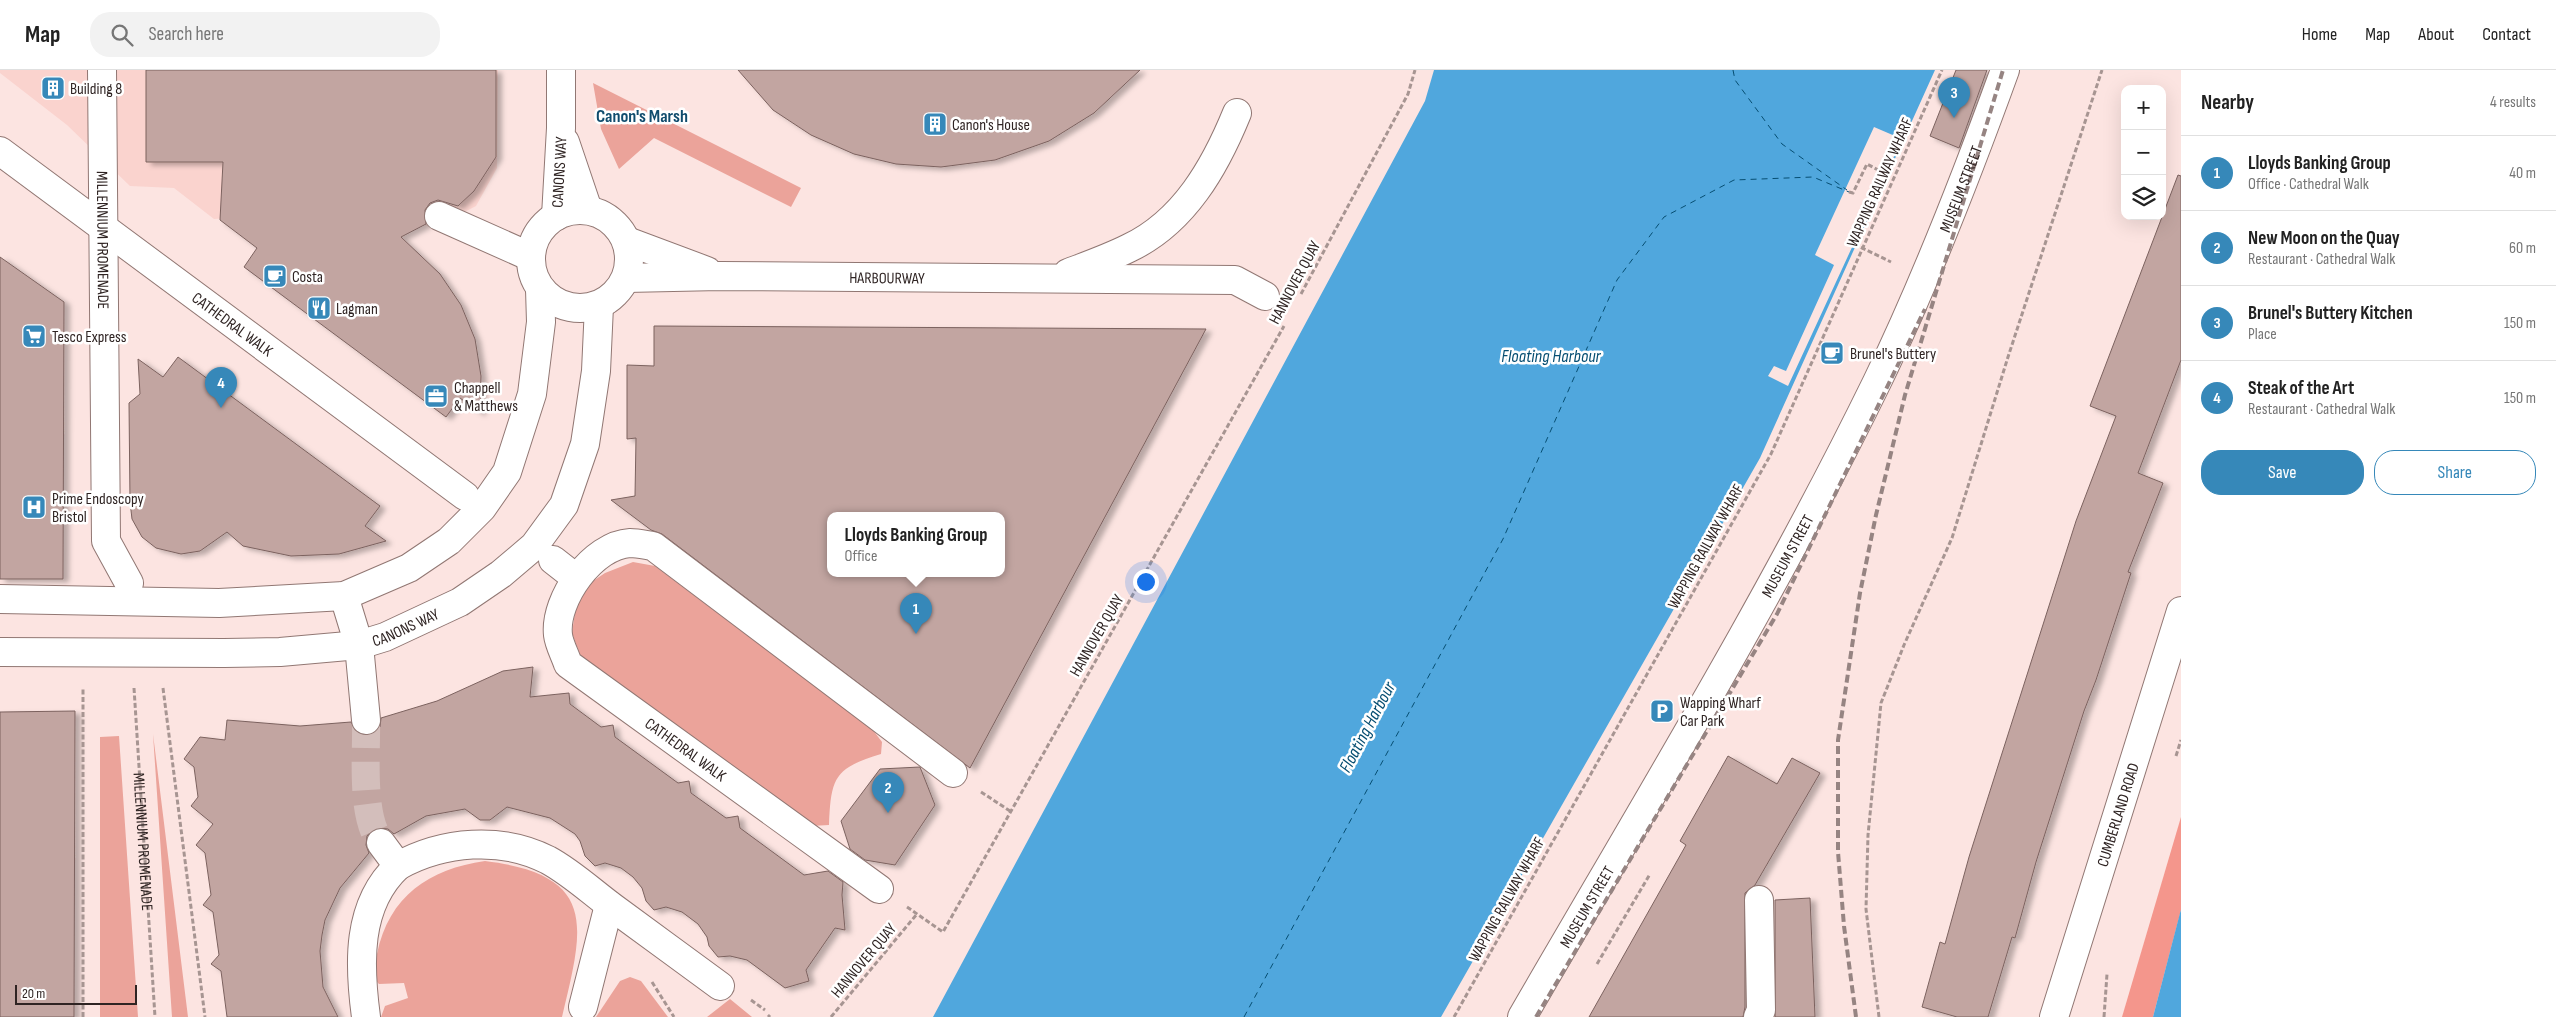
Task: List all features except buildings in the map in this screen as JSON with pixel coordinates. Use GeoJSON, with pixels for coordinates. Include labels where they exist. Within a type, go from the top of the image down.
{"type":"FeatureCollection","features":[{"type":"Feature","properties":{"kind":"street","name":"MILLENNIUM PROMENADE"},"geometry":{"type":"LineString","coordinates":[[102,70],[106,541],[129,583]]}},
{"type":"Feature","properties":{"kind":"street","name":"CANONS WAY"},"geometry":{"type":"LineString","coordinates":[[556,216],[561,128],[561,70]]}},
{"type":"Feature","properties":{"kind":"street","name":"MUSEUM STREET"},"geometry":{"type":"LineString","coordinates":[[1522,1017],[1780,569],[1877,382],[1924,276],[2005,70]]}},
{"type":"Feature","properties":{"kind":"street","name":"HARBOURWAY"},"geometry":{"type":"LineString","coordinates":[[1055,278],[1130,248],[1159,230],[1181,209],[1201,184],[1224,145],[1237,113]]}},
{"type":"Feature","properties":{"kind":"street","name":"CANONS WAY"},"geometry":{"type":"LineString","coordinates":[[561,128],[588,210]]}},
{"type":"Feature","properties":{"kind":"street","name":"CATHEDRAL WALK"},"geometry":{"type":"LineString","coordinates":[[0,151],[465,496]]}},
{"type":"Feature","properties":{"kind":"street","name":"CANONS WAY"},"geometry":{"type":"LineString","coordinates":[[531,257],[534,241],[543,227],[556,216],[572,210],[588,210],[604,216],[618,226],[627,241]]}},
{"type":"Feature","properties":{"kind":"street"},"geometry":{"type":"LineString","coordinates":[[439,216],[531,257],[533,274],[540,289],[552,300],[567,307],[583,309],[599,306],[616,294],[626,278],[630,259],[627,241]]}},
{"type":"Feature","properties":{"kind":"street","name":"HARBOURWAY"},"geometry":{"type":"LineString","coordinates":[[627,241],[720,276]]}},
{"type":"Feature","properties":{"kind":"street","name":"HARBOURWAY"},"geometry":{"type":"LineString","coordinates":[[626,278],[720,276],[1235,280],[1265,296]]}},
{"type":"Feature","properties":{"kind":"street"},"geometry":{"type":"LineString","coordinates":[[0,599],[219,602],[344,596],[409,568],[449,541],[482,508],[507,472],[532,394],[541,322],[540,289]]}},
{"type":"Feature","properties":{"kind":"street","name":"CANONS WAY"},"geometry":{"type":"LineString","coordinates":[[0,652],[243,652],[359,645],[385,637],[460,602],[501,574],[534,546],[564,505],[585,444],[596,371],[599,306]]}},
{"type":"Feature","properties":{"kind":"street","name":"CATHEDRAL WALK"},"geometry":{"type":"LineString","coordinates":[[879,888],[568,664],[558,635],[561,607],[576,578],[599,554],[629,543],[653,546],[953,773]]}},
{"type":"Feature","properties":{"kind":"street"},"geometry":{"type":"LineString","coordinates":[[553,560],[576,578]]}},
{"type":"Feature","properties":{"kind":"street"},"geometry":{"type":"LineString","coordinates":[[344,596],[359,645],[366,720]]}},
{"type":"Feature","properties":{"kind":"street","name":"CUMBERLAND ROAD"},"geometry":{"type":"LineString","coordinates":[[2054,1017],[2181,611]]}},
{"type":"Feature","properties":{"kind":"street"},"geometry":{"type":"LineString","coordinates":[[381,843],[398,866]]}},
{"type":"Feature","properties":{"kind":"street"},"geometry":{"type":"LineString","coordinates":[[366,1017],[361,954],[366,921],[379,889],[398,866],[417,856],[436,849],[471,845],[506,846],[549,861],[720,986]]}},
{"type":"Feature","properties":{"kind":"street"},"geometry":{"type":"LineString","coordinates":[[1758,1017],[1761,1010],[1759,900]]}},
{"type":"Feature","properties":{"kind":"street"},"geometry":{"type":"LineString","coordinates":[[583,1007],[609,905]]}},
{"type":"Feature","properties":{"kind":"path","name":"HANNOVER QUAY"},"geometry":{"type":"LineString","coordinates":[[1301,295],[1408,94],[1414,70]]}},
{"type":"Feature","properties":{"kind":"path","name":"WAPPING RAILWAY WHARF"},"geometry":{"type":"LineString","coordinates":[[1454,1017],[1770,454],[1864,248],[1942,70]]}},
{"type":"Feature","properties":{"kind":"path"},"geometry":{"type":"LineString","coordinates":[[1879,1017],[1866,908],[1868,834],[1881,703],[1904,645],[1952,538],[2008,357],[2102,70]]}},
{"type":"Feature","properties":{"kind":"path"},"geometry":{"type":"LineString","coordinates":[[1849,192],[1853,194],[1866,164],[1880,171],[1848,241],[1924,276]]}},
{"type":"Feature","properties":{"kind":"path","name":"HANNOVER QUAY"},"geometry":{"type":"LineString","coordinates":[[831,1017],[917,914],[943,932],[1287,321]]}},
{"type":"Feature","properties":{"kind":"path"},"geometry":{"type":"LineString","coordinates":[[83,678],[83,1017]]}},
{"type":"Feature","properties":{"kind":"path","name":"MILLENNIUM PROMENADE"},"geometry":{"type":"LineString","coordinates":[[133,678],[156,1017]]}},
{"type":"Feature","properties":{"kind":"path"},"geometry":{"type":"LineString","coordinates":[[163,687],[205,1017]]}},
{"type":"Feature","properties":{"kind":"path"},"geometry":{"type":"LineString","coordinates":[[2104,1017],[2107,971]]}},
{"type":"Feature","properties":{"kind":"shaded area"},"geometry":{"type":"Polygon","coordinates":[[[0,70],[498,70],[497,168],[476,206],[438,226],[255,216],[214,219],[174,188],[130,186],[67,125],[0,73],[0,70]]]}},
{"type":"Feature","properties":{"kind":"shaded area"},"geometry":{"type":"Polygon","coordinates":[[[593,83],[801,188],[791,207],[654,138],[619,169],[601,129],[593,83]]]}},
{"type":"Feature","properties":{"kind":"shaded area"},"geometry":{"type":"Polygon","coordinates":[[[633,562],[655,566],[873,730],[882,742],[881,754],[853,764],[838,777],[831,796],[829,825],[811,826],[796,817],[580,655],[572,633],[575,612],[584,587],[605,573],[633,562]]]}},
{"type":"Feature","properties":{"kind":"shaded area"},"geometry":{"type":"Polygon","coordinates":[[[153,734],[188,1017],[172,1017],[153,734]]]}},
{"type":"Feature","properties":{"kind":"shaded area"},"geometry":{"type":"Polygon","coordinates":[[[119,736],[138,1017],[100,1017],[100,737],[119,736]]]}},
{"type":"Feature","properties":{"kind":"shaded area"},"geometry":{"type":"Polygon","coordinates":[[[2181,817],[2181,910],[2153,1017],[2122,1017],[2181,817]]]}},
{"type":"Feature","properties":{"kind":"shaded area"},"geometry":{"type":"Polygon","coordinates":[[[485,861],[522,868],[548,879],[565,893],[574,911],[577,932],[575,957],[562,1017],[381,1017],[385,1006],[408,998],[404,983],[379,984],[375,978],[377,954],[391,916],[414,889],[429,879],[446,871],[485,861]]]}},
{"type":"Feature","properties":{"kind":"shaded area"},"geometry":{"type":"Polygon","coordinates":[[[630,977],[641,981],[668,1017],[596,1017],[620,981],[630,977]]]}},
{"type":"Feature","properties":{"kind":"shaded area"},"geometry":{"type":"Polygon","coordinates":[[[730,999],[752,1017],[707,1017],[730,999]]]}},
{"type":"Feature","properties":{"kind":"water","name":"Floating Harbour"},"geometry":{"type":"Polygon","coordinates":[[[1434,70],[1935,70],[1760,458],[1441,1017],[933,1017],[1425,101],[1434,70]]]}},
{"type":"Feature","properties":{"kind":"water"},"geometry":{"type":"Polygon","coordinates":[[[2181,910],[2181,1017],[2153,1017],[2180,913],[2181,910]]]}},
{"type":"Feature","properties":{"kind":"pier"},"geometry":{"type":"Polygon","coordinates":[[[1874,127],[1902,139],[1788,386],[1768,376],[1774,366],[1786,371],[1834,265],[1815,255],[1874,127]]]}},
{"type":"Feature","properties":{"kind":"ferry route"},"geometry":{"type":"LineString","coordinates":[[1733,70],[1735,80],[1782,144],[1847,190]]}},
{"type":"Feature","properties":{"kind":"ferry route"},"geometry":{"type":"LineString","coordinates":[[1244,1017],[1503,539],[1617,280],[1664,217],[1734,180],[1813,177],[1849,192]]}},
{"type":"Feature","properties":{"kind":"tunnel"},"geometry":{"type":"LineString","coordinates":[[366,720],[367,801],[374,831],[381,843]]}},
{"type":"Feature","properties":{"kind":"railway"},"geometry":{"type":"LineString","coordinates":[[1856,1017],[1844,926],[1838,852],[1838,740],[1860,593],[1876,515],[1905,395],[2003,70]]}},
{"type":"Feature","properties":{"kind":"railway"},"geometry":{"type":"LineString","coordinates":[[1536,1017],[1777,614],[1925,309]]}},
{"type":"Feature","properties":{"kind":"place","name":"Building 8"},"geometry":{"type":"Point","coordinates":[53,88]}},
{"type":"Feature","properties":{"kind":"place","name":"Brunel's Buttery Kitchen"},"geometry":{"type":"Point","coordinates":[1954,118]}},
{"type":"Feature","properties":{"kind":"place","name":"Canon's House"},"geometry":{"type":"Point","coordinates":[935,124]}},
{"type":"Feature","properties":{"kind":"place","name":"Costa"},"geometry":{"type":"Point","coordinates":[275,276]}},
{"type":"Feature","properties":{"kind":"place","name":"Lagman"},"geometry":{"type":"Point","coordinates":[319,308]}},
{"type":"Feature","properties":{"kind":"place","name":"Tesco Express"},"geometry":{"type":"Point","coordinates":[34,336]}},
{"type":"Feature","properties":{"kind":"place","name":"Brunel's Buttery"},"geometry":{"type":"Point","coordinates":[1832,353]}},
{"type":"Feature","properties":{"kind":"place","name":"Chappell & Matthews"},"geometry":{"type":"Point","coordinates":[436,396]}},
{"type":"Feature","properties":{"kind":"place","name":"Steak of the Art"},"geometry":{"type":"Point","coordinates":[221,408]}},
{"type":"Feature","properties":{"kind":"place","name":"Prime Endoscopy Bristol"},"geometry":{"type":"Point","coordinates":[34,507]}},
{"type":"Feature","properties":{"kind":"place","name":"Lloyds Banking Group"},"geometry":{"type":"Point","coordinates":[916,634]}},
{"type":"Feature","properties":{"kind":"place","name":"Wapping Wharf Car Park"},"geometry":{"type":"Point","coordinates":[1662,711]}},
{"type":"Feature","properties":{"kind":"place","name":"New Moon on the Quay"},"geometry":{"type":"Point","coordinates":[888,813]}},
{"type":"Feature","properties":{"kind":"district","name":"Canon's Marsh"},"geometry":{"type":"Point","coordinates":[642,116]}}]}
